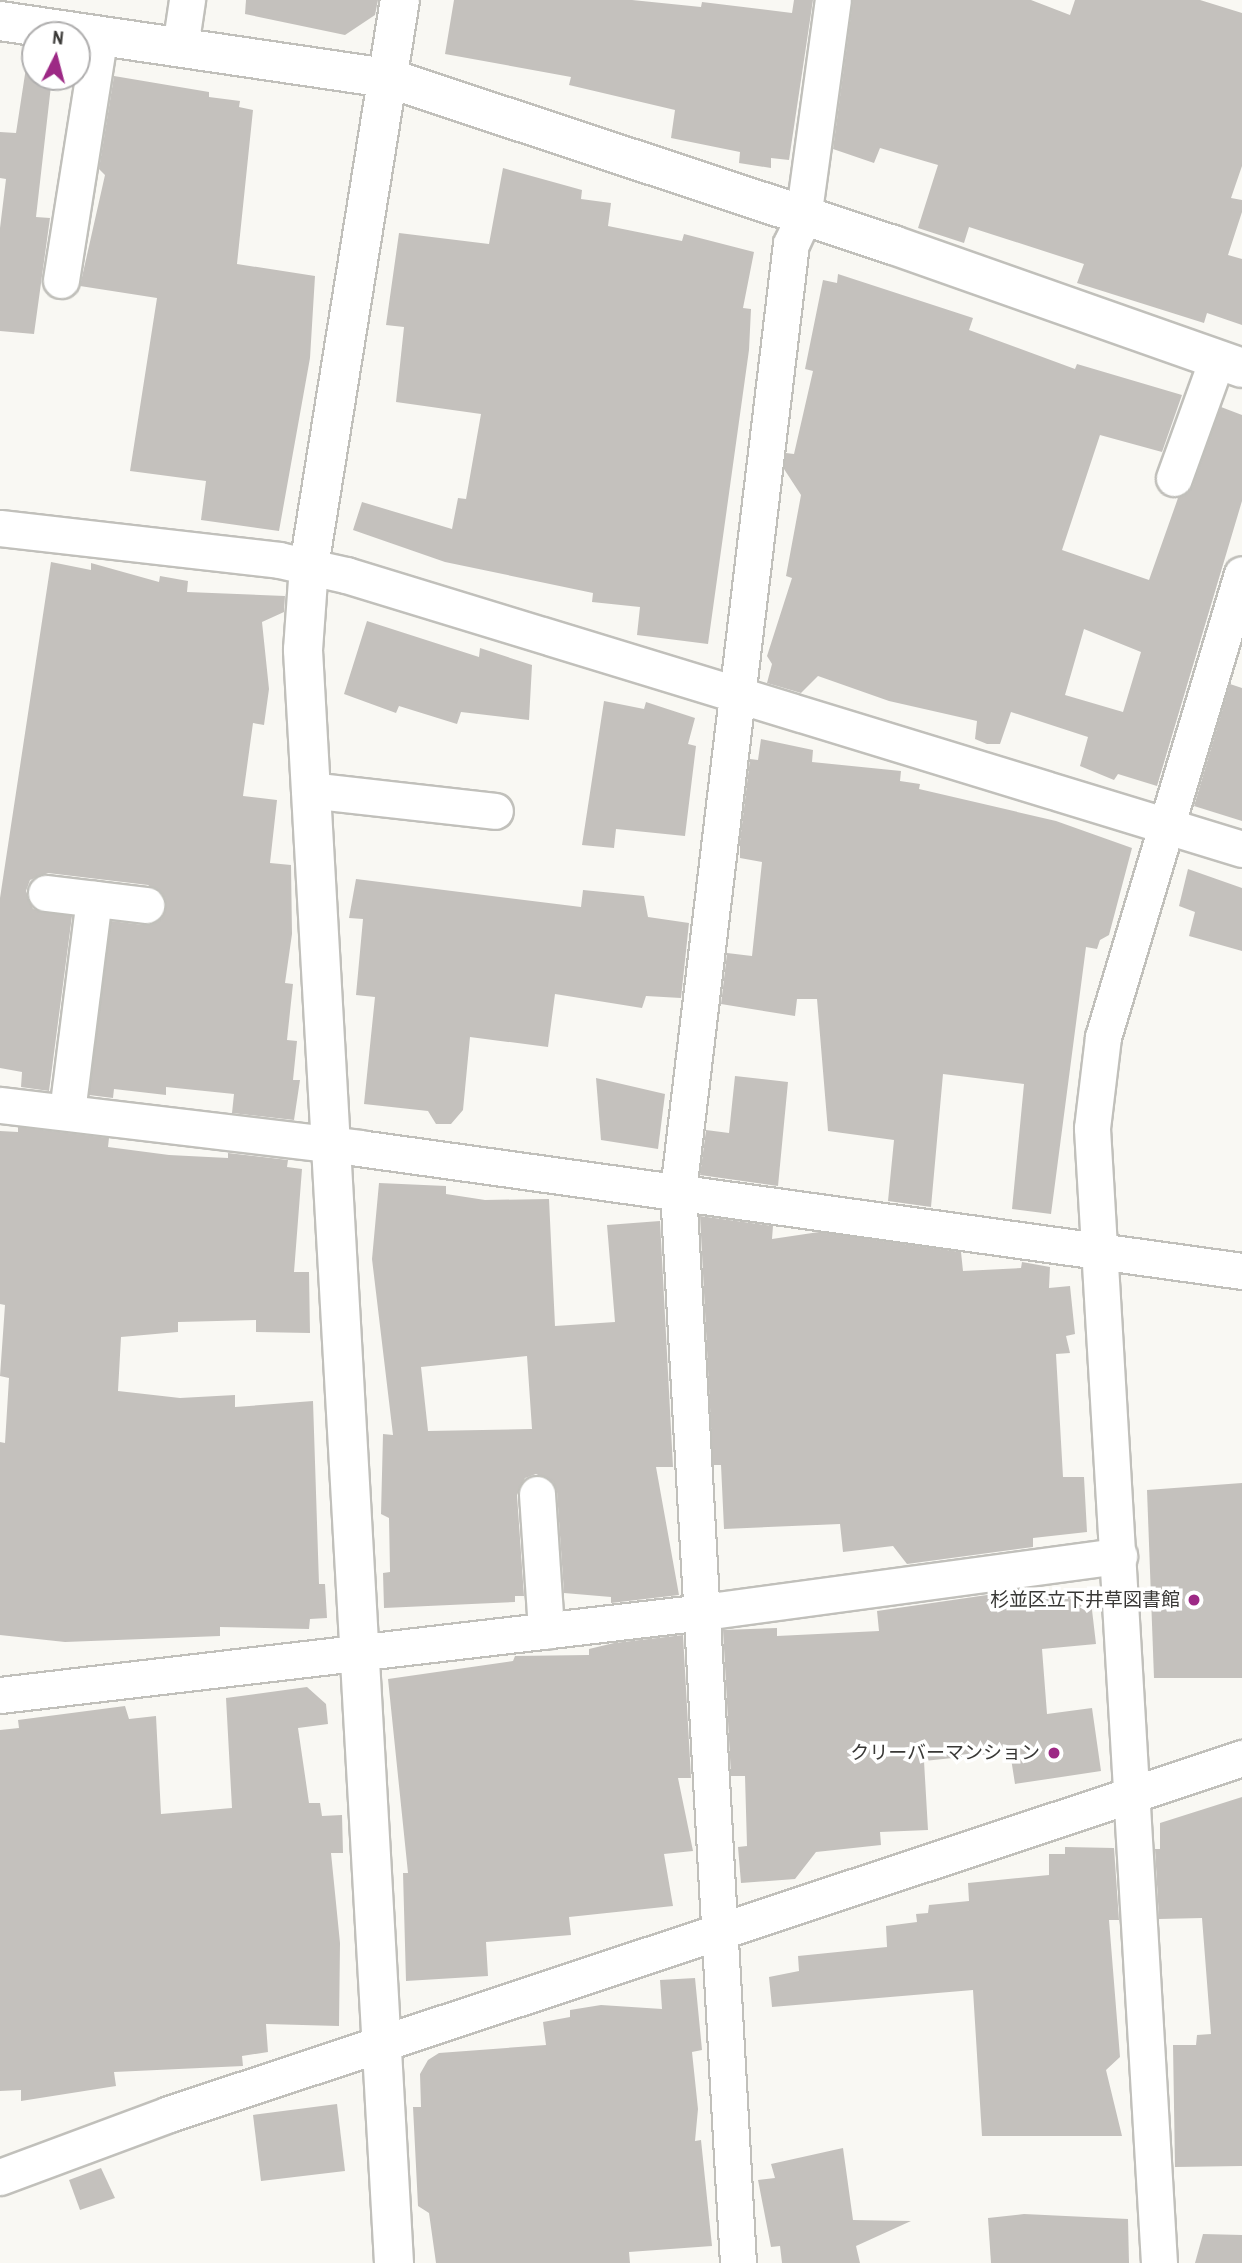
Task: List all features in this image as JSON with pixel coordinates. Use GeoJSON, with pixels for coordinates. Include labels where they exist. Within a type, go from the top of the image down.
{"type":"FeatureCollection","features":[{"type":"Feature","properties":{"kind":"street"},"geometry":{"type":"LineString","coordinates":[[180,47],[187,0]]}},
{"type":"Feature","properties":{"kind":"street"},"geometry":{"type":"LineString","coordinates":[[394,2263],[380,2045],[334,1145],[309,790],[303,650],[309,566],[400,0]]}},
{"type":"Feature","properties":{"kind":"street"},"geometry":{"type":"LineString","coordinates":[[738,2263],[678,1191],[792,244],[803,218],[833,0]]}},
{"type":"Feature","properties":{"kind":"street"},"geometry":{"type":"LineString","coordinates":[[0,21],[388,78],[1230,363],[1174,478]]}},
{"type":"Feature","properties":{"kind":"street"},"geometry":{"type":"LineString","coordinates":[[61,280],[100,35]]}},
{"type":"Feature","properties":{"kind":"street"},"geometry":{"type":"LineString","coordinates":[[0,528],[309,566],[708,683],[739,699],[1242,849]]}},
{"type":"Feature","properties":{"kind":"street"},"geometry":{"type":"LineString","coordinates":[[1159,2263],[1119,1556],[1096,1251],[1092,1128],[1103,1037],[1164,826],[1240,586]]}},
{"type":"Feature","properties":{"kind":"street"},"geometry":{"type":"LineString","coordinates":[[309,790],[495,811]]}},
{"type":"Feature","properties":{"kind":"street"},"geometry":{"type":"LineString","coordinates":[[46,893],[146,905]]}},
{"type":"Feature","properties":{"kind":"street"},"geometry":{"type":"LineString","coordinates":[[67,1112],[94,899]]}},
{"type":"Feature","properties":{"kind":"street"},"geometry":{"type":"LineString","coordinates":[[0,1105],[334,1145],[1242,1271]]}},
{"type":"Feature","properties":{"kind":"street"},"geometry":{"type":"LineString","coordinates":[[537,1494],[546,1631]]}},
{"type":"Feature","properties":{"kind":"street"},"geometry":{"type":"LineString","coordinates":[[0,1695],[703,1612],[1119,1556]]}},
{"type":"Feature","properties":{"kind":"street"},"geometry":{"type":"LineString","coordinates":[[0,2176],[380,2045],[1242,1758]]}},
{"type":"Feature","properties":{"kind":"building"},"geometry":{"type":"Polygon","coordinates":[[[246,0],[378,0],[375,15],[345,35],[245,14],[246,0]]]}},
{"type":"Feature","properties":{"kind":"building"},"geometry":{"type":"Polygon","coordinates":[[[454,0],[632,0],[701,7],[702,2],[792,13],[794,0],[813,0],[789,160],[771,158],[771,168],[739,163],[740,152],[671,138],[675,110],[569,85],[571,77],[445,54],[454,0]]]}},
{"type":"Feature","properties":{"kind":"building"},"geometry":{"type":"Polygon","coordinates":[[[853,0],[1031,0],[1070,15],[1075,0],[1200,0],[1242,13],[1242,166],[1231,198],[1242,200],[1242,212],[1228,255],[1242,259],[1242,325],[1207,313],[1204,323],[1077,283],[1084,264],[969,227],[964,243],[918,228],[938,165],[880,148],[874,163],[833,149],[853,0]]]}},
{"type":"Feature","properties":{"kind":"building"},"geometry":{"type":"Polygon","coordinates":[[[114,76],[209,92],[209,97],[240,101],[239,107],[253,110],[237,264],[315,276],[310,358],[279,531],[201,520],[206,481],[130,471],[157,298],[80,286],[105,175],[99,169],[114,76]]]}},
{"type":"Feature","properties":{"kind":"building"},"geometry":{"type":"Polygon","coordinates":[[[22,91],[50,91],[36,217],[50,218],[34,334],[0,331],[0,228],[6,179],[0,178],[0,132],[16,133],[22,91]]]}},
{"type":"Feature","properties":{"kind":"building"},"geometry":{"type":"Polygon","coordinates":[[[503,168],[582,190],[581,199],[611,203],[608,226],[682,241],[684,234],[754,252],[743,308],[751,309],[749,350],[708,644],[637,635],[640,607],[592,602],[593,593],[445,562],[353,530],[362,502],[452,529],[458,498],[466,499],[481,414],[396,402],[404,327],[386,325],[399,233],[489,244],[503,168]]]}},
{"type":"Feature","properties":{"kind":"building"},"geometry":{"type":"Polygon","coordinates":[[[838,274],[973,318],[969,330],[1075,369],[1077,364],[1182,395],[1162,452],[1100,435],[1062,550],[1149,580],[1178,498],[1193,485],[1221,407],[1242,415],[1242,501],[1157,786],[1118,774],[1114,780],[1080,766],[1088,737],[1011,712],[1000,744],[987,744],[975,739],[977,721],[889,701],[818,676],[801,693],[767,683],[772,664],[767,656],[792,578],[786,576],[801,495],[784,469],[786,453],[794,454],[813,371],[805,369],[823,280],[837,283],[838,274]],[[1084,629],[1065,695],[1123,712],[1141,652],[1084,629]]]}},
{"type":"Feature","properties":{"kind":"building"},"geometry":{"type":"Polygon","coordinates":[[[51,562],[91,570],[91,563],[159,582],[160,576],[188,581],[187,592],[285,596],[284,612],[262,622],[269,689],[264,725],[253,723],[243,796],[277,800],[270,863],[291,865],[292,934],[285,983],[293,984],[287,1040],[297,1041],[293,1080],[300,1080],[294,1120],[232,1113],[234,1094],[166,1087],[166,1095],[114,1089],[113,1098],[89,1095],[111,921],[144,925],[162,918],[165,898],[148,885],[48,873],[30,880],[26,891],[33,909],[72,916],[49,1091],[21,1087],[22,1072],[0,1068],[0,898],[51,562]]]}},
{"type":"Feature","properties":{"kind":"building"},"geometry":{"type":"Polygon","coordinates":[[[367,621],[479,657],[480,648],[532,665],[529,720],[461,712],[457,724],[399,706],[396,713],[344,694],[367,621]]]}},
{"type":"Feature","properties":{"kind":"building"},"geometry":{"type":"Polygon","coordinates":[[[1230,684],[1242,688],[1242,821],[1194,806],[1230,684]]]}},
{"type":"Feature","properties":{"kind":"building"},"geometry":{"type":"Polygon","coordinates":[[[604,701],[644,709],[646,702],[695,718],[688,744],[696,746],[685,836],[616,829],[614,848],[582,845],[604,701]]]}},
{"type":"Feature","properties":{"kind":"building"},"geometry":{"type":"Polygon","coordinates":[[[761,739],[813,750],[812,762],[901,771],[900,781],[920,784],[919,789],[1056,821],[1132,848],[1109,935],[1100,940],[1097,949],[1086,947],[1051,1214],[1012,1209],[1024,1084],[943,1074],[931,1207],[888,1201],[894,1140],[828,1131],[817,999],[797,999],[795,1016],[721,1004],[727,953],[752,956],[762,862],[740,858],[740,841],[750,759],[758,760],[761,739]]]}},
{"type":"Feature","properties":{"kind":"building"},"geometry":{"type":"Polygon","coordinates":[[[1188,869],[1242,888],[1242,951],[1189,936],[1195,912],[1179,906],[1188,869]]]}},
{"type":"Feature","properties":{"kind":"building"},"geometry":{"type":"Polygon","coordinates":[[[356,879],[581,907],[583,890],[644,896],[648,917],[689,923],[681,998],[646,996],[642,1008],[555,994],[548,1047],[470,1037],[463,1110],[451,1124],[436,1124],[428,1111],[364,1104],[375,997],[356,995],[363,919],[349,918],[356,879]]]}},
{"type":"Feature","properties":{"kind":"building"},"geometry":{"type":"Polygon","coordinates":[[[735,1076],[788,1082],[778,1186],[700,1175],[706,1130],[729,1133],[735,1076]]]}},
{"type":"Feature","properties":{"kind":"building"},"geometry":{"type":"Polygon","coordinates":[[[596,1078],[665,1094],[658,1149],[601,1140],[596,1078]]]}},
{"type":"Feature","properties":{"kind":"building"},"geometry":{"type":"Polygon","coordinates":[[[18,1127],[109,1138],[108,1147],[169,1155],[228,1158],[228,1153],[288,1160],[287,1167],[302,1169],[294,1272],[309,1272],[310,1333],[256,1332],[256,1320],[178,1322],[178,1332],[121,1337],[118,1391],[180,1398],[235,1395],[235,1407],[313,1401],[319,1584],[325,1584],[327,1618],[310,1619],[309,1629],[220,1627],[220,1636],[65,1642],[0,1635],[0,1442],[5,1443],[9,1378],[0,1376],[5,1305],[0,1304],[0,1131],[18,1132],[18,1127]]]}},
{"type":"Feature","properties":{"kind":"building"},"geometry":{"type":"Polygon","coordinates":[[[379,1183],[446,1186],[446,1194],[485,1200],[549,1199],[555,1326],[615,1322],[607,1225],[660,1221],[673,1467],[656,1467],[679,1595],[611,1603],[611,1597],[564,1593],[557,1492],[553,1482],[536,1474],[525,1478],[517,1495],[524,1596],[515,1596],[515,1602],[384,1608],[383,1573],[390,1572],[389,1518],[381,1514],[383,1434],[393,1435],[372,1259],[379,1183]],[[527,1356],[421,1367],[428,1431],[532,1429],[527,1356]]]}},
{"type":"Feature","properties":{"kind":"building"},"geometry":{"type":"Polygon","coordinates":[[[700,1216],[773,1226],[772,1239],[819,1232],[961,1252],[963,1271],[1021,1268],[1022,1262],[1050,1267],[1049,1288],[1070,1286],[1075,1334],[1066,1336],[1070,1353],[1056,1354],[1063,1477],[1084,1477],[1087,1532],[1033,1538],[1033,1547],[907,1564],[893,1546],[843,1552],[840,1524],[724,1529],[721,1465],[713,1465],[700,1216]]]}},
{"type":"Feature","properties":{"kind":"building"},"geometry":{"type":"Polygon","coordinates":[[[1242,1483],[1242,1678],[1154,1678],[1147,1490],[1242,1483]]]}},
{"type":"Feature","properties":{"kind":"building"},"geometry":{"type":"Polygon","coordinates":[[[1036,1588],[1038,1599],[1090,1593],[1096,1644],[1042,1649],[1047,1714],[1092,1708],[1101,1771],[1015,1784],[1010,1752],[924,1761],[928,1830],[880,1832],[881,1845],[816,1852],[795,1879],[741,1883],[738,1847],[747,1846],[745,1776],[731,1776],[723,1630],[777,1628],[777,1636],[879,1631],[877,1611],[1036,1588]]]}},
{"type":"Feature","properties":{"kind":"building"},"geometry":{"type":"Polygon","coordinates":[[[683,1635],[691,1778],[678,1778],[693,1851],[664,1854],[673,1906],[569,1917],[571,1935],[486,1942],[488,1976],[406,1981],[403,1873],[408,1873],[388,1679],[513,1661],[515,1656],[589,1655],[589,1649],[614,1643],[683,1635]]]}},
{"type":"Feature","properties":{"kind":"building"},"geometry":{"type":"Polygon","coordinates":[[[307,1687],[326,1704],[328,1724],[298,1728],[309,1803],[320,1803],[322,1816],[342,1815],[343,1853],[331,1853],[340,1943],[339,2026],[266,2024],[268,2052],[242,2056],[243,2066],[114,2072],[116,2086],[21,2101],[21,2090],[0,2091],[0,1730],[19,1728],[18,1720],[125,1706],[129,1719],[156,1716],[161,1814],[232,1808],[226,1698],[307,1687]]]}},
{"type":"Feature","properties":{"kind":"building"},"geometry":{"type":"Polygon","coordinates":[[[1242,1797],[1242,2166],[1175,2167],[1173,2045],[1196,2045],[1197,2035],[1211,2034],[1202,1918],[1159,1919],[1155,1849],[1160,1849],[1160,1823],[1242,1797]]]}},
{"type":"Feature","properties":{"kind":"building"},"geometry":{"type":"Polygon","coordinates":[[[1065,1847],[1114,1848],[1119,1920],[1109,1920],[1120,2057],[1106,2070],[1122,2136],[982,2136],[973,1990],[772,2007],[769,1977],[799,1971],[798,1956],[887,1947],[886,1926],[917,1922],[916,1914],[928,1913],[929,1905],[969,1901],[968,1883],[1049,1875],[1049,1854],[1065,1854],[1065,1847]]]}},
{"type":"Feature","properties":{"kind":"building"},"geometry":{"type":"Polygon","coordinates":[[[695,1978],[702,2050],[692,2052],[698,2109],[695,2141],[701,2140],[712,2246],[629,2252],[630,2263],[436,2263],[429,2213],[418,2206],[413,2107],[421,2107],[420,2074],[428,2060],[439,2053],[546,2045],[543,2022],[570,2017],[570,2010],[601,2005],[662,2009],[660,1980],[695,1978]]]}},
{"type":"Feature","properties":{"kind":"building"},"geometry":{"type":"Polygon","coordinates":[[[337,2104],[345,2171],[261,2181],[253,2115],[337,2104]]]}},
{"type":"Feature","properties":{"kind":"building"},"geometry":{"type":"Polygon","coordinates":[[[843,2148],[853,2220],[911,2221],[856,2246],[860,2263],[782,2263],[780,2246],[771,2247],[758,2180],[775,2178],[771,2164],[843,2148]]]}},
{"type":"Feature","properties":{"kind":"building"},"geometry":{"type":"Polygon","coordinates":[[[101,2168],[115,2198],[80,2210],[69,2180],[101,2168]]]}},
{"type":"Feature","properties":{"kind":"building"},"geometry":{"type":"Polygon","coordinates":[[[1024,2214],[1128,2219],[1129,2263],[991,2263],[988,2218],[1024,2214]]]}},
{"type":"Feature","properties":{"kind":"building"},"geometry":{"type":"Polygon","coordinates":[[[1203,2234],[1242,2235],[1242,2263],[1195,2263],[1203,2234]]]}},
{"type":"Feature","properties":{"kind":"place","name":"杉並区立下井草図書館"},"geometry":{"type":"Point","coordinates":[1194,1600]}},
{"type":"Feature","properties":{"kind":"place","name":"クリーバーマンション"},"geometry":{"type":"Point","coordinates":[1054,1753]}}]}
